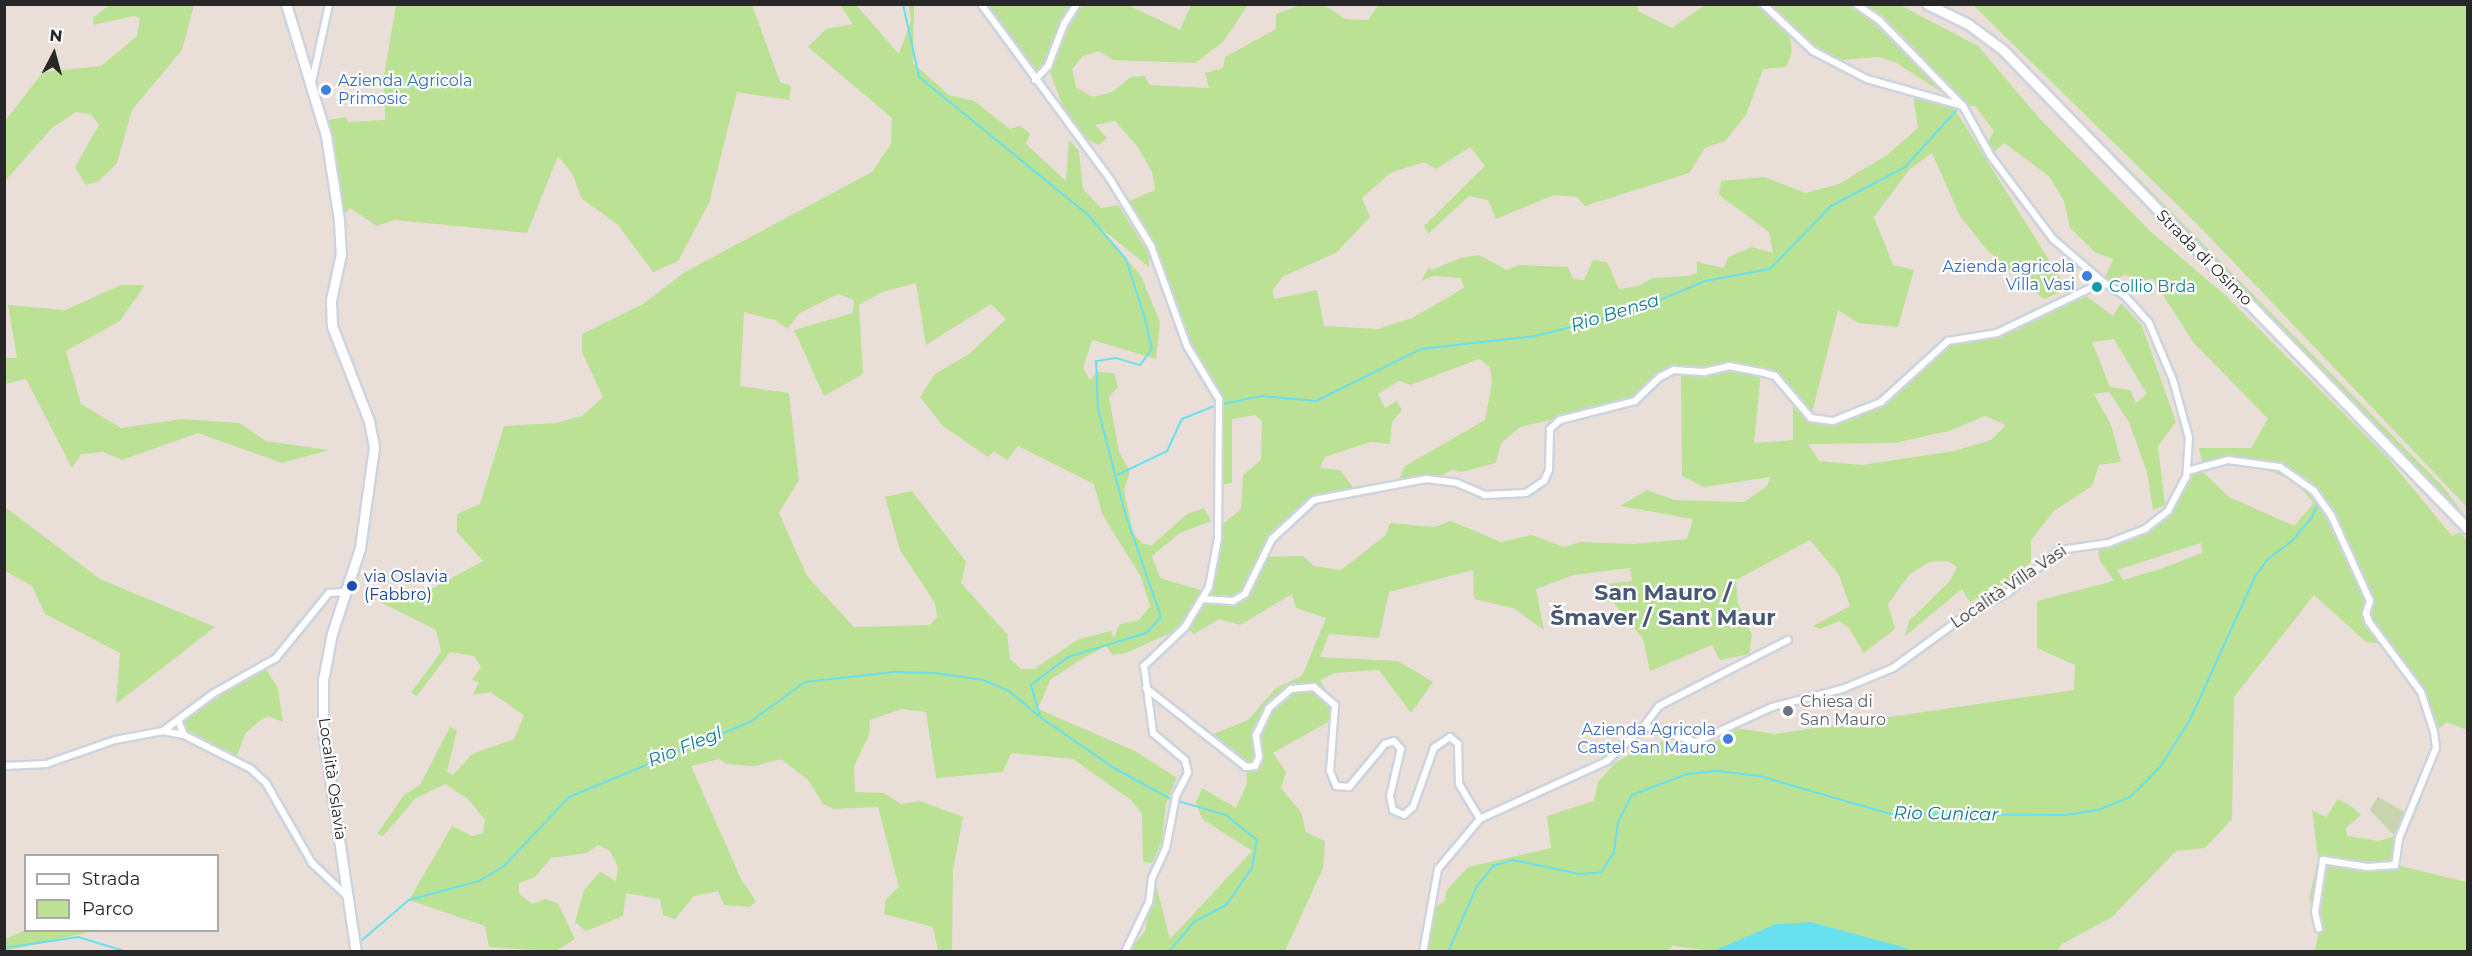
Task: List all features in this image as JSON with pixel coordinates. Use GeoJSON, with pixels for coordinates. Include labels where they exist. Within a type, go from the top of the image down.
{"type":"FeatureCollection","features":[{"type":"Feature","properties":{"kind":"street","name":"Località Oslavia"},"geometry":{"type":"LineString","coordinates":[[286,4],[312,82],[326,136],[341,254],[331,319],[372,429],[371,478],[362,537],[325,663],[322,721],[356,951]]}},
{"type":"Feature","properties":{"kind":"street"},"geometry":{"type":"LineString","coordinates":[[312,82],[329,4]]}},
{"type":"Feature","properties":{"kind":"street"},"geometry":{"type":"LineString","coordinates":[[981,4],[1110,179],[1150,246],[1187,346],[1219,399],[1218,538],[1203,599],[1185,627],[1144,666],[1153,733],[1188,766],[1149,902],[1125,951]]}},
{"type":"Feature","properties":{"kind":"street"},"geometry":{"type":"LineString","coordinates":[[1035,80],[1048,66],[1064,24],[1077,4]]}},
{"type":"Feature","properties":{"kind":"street"},"geometry":{"type":"LineString","coordinates":[[1763,4],[1813,51],[1867,79],[1963,106]]}},
{"type":"Feature","properties":{"kind":"street","name":"Località Villa Vasi"},"geometry":{"type":"LineString","coordinates":[[1644,726],[1696,742],[1772,707],[1842,689],[1893,668],[1959,620],[2007,593],[2060,550],[2109,543],[2145,528],[2168,511],[2187,471],[2189,438],[2173,380],[2149,323],[2125,296],[2103,282],[2053,239],[1989,155],[1963,106],[1880,21],[1856,4]]}},
{"type":"Feature","properties":{"kind":"street","name":"Strada di Osimo"},"geometry":{"type":"LineString","coordinates":[[1927,4],[1968,24],[2003,50],[2468,529]]}},
{"type":"Feature","properties":{"kind":"street"},"geometry":{"type":"LineString","coordinates":[[1203,599],[1233,600],[1245,594],[1272,540],[1314,500],[1425,479],[1456,483],[1485,495],[1526,493],[1544,481],[1549,470],[1550,429],[1560,420],[1635,401],[1660,377],[1674,370],[1704,372],[1728,366],[1775,376],[1811,418],[1833,421],[1881,402],[1948,341],[1997,333],[2103,282]]}},
{"type":"Feature","properties":{"kind":"street"},"geometry":{"type":"LineString","coordinates":[[2187,471],[2228,460],[2280,467],[2314,491],[2331,515],[2370,601],[2366,613],[2369,622],[2421,692],[2434,732],[2436,748],[2400,838],[2395,865],[2367,867],[2324,860],[2315,912],[2319,929]]}},
{"type":"Feature","properties":{"kind":"street"},"geometry":{"type":"LineString","coordinates":[[163,731],[214,693],[276,658],[329,593],[346,592]]}},
{"type":"Feature","properties":{"kind":"street"},"geometry":{"type":"LineString","coordinates":[[1423,951],[1438,869],[1480,819],[1607,761],[1644,726],[1659,706],[1788,639]]}},
{"type":"Feature","properties":{"kind":"street"},"geometry":{"type":"LineString","coordinates":[[1146,688],[1246,767],[1255,766],[1258,758],[1256,735],[1269,708],[1291,689],[1314,687],[1335,705],[1330,771],[1336,786],[1349,787],[1385,744],[1394,741],[1401,749],[1390,796],[1393,810],[1404,815],[1413,807],[1434,748],[1450,737],[1458,744],[1459,784],[1480,819]]}},
{"type":"Feature","properties":{"kind":"street"},"geometry":{"type":"LineString","coordinates":[[178,720],[184,735]]}},
{"type":"Feature","properties":{"kind":"street"},"geometry":{"type":"LineString","coordinates":[[4,766],[46,764],[115,740],[163,731],[184,735],[251,770],[266,783],[312,864],[349,898]]}},
{"type":"Feature","properties":{"kind":"green space"},"geometry":{"type":"Polygon","coordinates":[[[1898,4],[1978,46],[2040,119],[2151,232],[2226,296],[2387,457],[2452,536],[2460,532],[2467,541],[2467,730],[2447,722],[2434,732],[2421,692],[2386,644],[2366,642],[2314,595],[2234,697],[2232,819],[2205,848],[2176,851],[2112,917],[2062,944],[2057,951],[1911,951],[1811,922],[1713,951],[1673,946],[1665,952],[1423,951],[1432,908],[1444,902],[1447,890],[1468,867],[1551,848],[1547,816],[1594,801],[1598,782],[1616,762],[1639,749],[1653,749],[1664,740],[1673,750],[1705,748],[1736,728],[1774,734],[2074,690],[2075,665],[2037,648],[2037,601],[2114,581],[2099,559],[2098,544],[2145,528],[2168,511],[2186,477],[2202,471],[2229,497],[2294,526],[2314,503],[2294,481],[2265,469],[2202,462],[2199,448],[2251,448],[2268,419],[2193,342],[2153,279],[2137,281],[2124,274],[2112,285],[2103,282],[2113,259],[2096,253],[2070,228],[2064,201],[2049,176],[2004,143],[1990,155],[1985,147],[1994,131],[1975,106],[1963,106],[1895,62],[1878,57],[1831,61],[1789,32],[1792,52],[1786,67],[1763,69],[1746,115],[1725,141],[1705,148],[1689,173],[1585,206],[1577,197],[1554,195],[1496,219],[1488,200],[1469,196],[1428,234],[1424,226],[1485,166],[1470,147],[1436,169],[1424,162],[1390,173],[1362,198],[1370,217],[1337,252],[1282,277],[1273,290],[1274,299],[1317,290],[1324,326],[1378,329],[1412,318],[1464,288],[1461,278],[1434,276],[1421,281],[1429,267],[1432,270],[1460,258],[1479,255],[1507,270],[1519,265],[1568,267],[1573,279],[1584,280],[1593,260],[1607,262],[1619,289],[1639,286],[1652,278],[1689,276],[1697,273],[1697,262],[1724,268],[1728,257],[1752,247],[1773,253],[1769,232],[1719,195],[1721,181],[1765,177],[1805,193],[1839,184],[1887,155],[1918,128],[1913,94],[1940,101],[1956,111],[2067,289],[2044,299],[1986,249],[1960,216],[1932,153],[1909,170],[1874,217],[1893,265],[1914,270],[1898,327],[1858,323],[1838,310],[1811,417],[1833,421],[1881,402],[1948,341],[1997,333],[2082,293],[2113,316],[2121,303],[2142,326],[2176,422],[2158,446],[2165,505],[2153,510],[2147,472],[2129,422],[2109,392],[2094,394],[2111,425],[2121,462],[2099,465],[2092,486],[2054,511],[2031,540],[2031,562],[2005,584],[1970,602],[1962,589],[1905,636],[1909,621],[1950,581],[1957,567],[1948,561],[1929,562],[1909,575],[1888,604],[1895,629],[1864,653],[1849,628],[1839,621],[1820,629],[1813,626],[1850,606],[1839,575],[1810,540],[1736,580],[1738,603],[1752,635],[1749,654],[1720,660],[1712,645],[1650,671],[1643,639],[1613,602],[1595,600],[1597,585],[1632,581],[1630,568],[1574,575],[1536,589],[1544,630],[1513,608],[1474,599],[1473,570],[1389,592],[1379,638],[1329,634],[1320,657],[1398,661],[1433,682],[1411,713],[1379,670],[1335,673],[1320,680],[1335,705],[1335,718],[1273,753],[1286,772],[1281,788],[1301,812],[1306,832],[1325,841],[1323,868],[1285,951],[1129,951],[1145,931],[1155,881],[1170,939],[1252,851],[1202,819],[1196,803],[1202,788],[1236,808],[1247,783],[1246,767],[1208,736],[1248,720],[1276,688],[1302,676],[1326,618],[1296,608],[1292,594],[1240,625],[1219,619],[1194,634],[1185,627],[1209,587],[1219,527],[1241,509],[1243,475],[1261,460],[1262,421],[1255,415],[1232,419],[1232,483],[1219,485],[1219,399],[1187,346],[1151,246],[1125,203],[1155,190],[1152,172],[1138,147],[1115,121],[1095,125],[1107,138],[1099,145],[1072,132],[1048,66],[1035,80],[981,5],[1128,5],[1180,30],[1191,5],[1248,5],[1223,42],[1195,63],[1113,60],[1099,51],[1083,56],[1072,69],[1076,87],[1092,97],[1112,92],[1131,77],[1145,76],[1149,85],[1209,88],[1205,73],[1223,68],[1225,57],[1276,29],[1276,14],[1301,5],[1324,5],[1345,19],[1368,20],[1378,5],[1637,5],[1638,11],[1672,28],[1705,5],[1898,4]],[[2114,339],[2092,342],[2110,387],[2130,390],[2136,403],[2147,394],[2114,339]],[[1479,359],[1411,385],[1399,381],[1378,394],[1385,408],[1397,401],[1402,410],[1392,422],[1390,444],[1370,442],[1325,457],[1320,468],[1340,470],[1355,490],[1314,500],[1272,539],[1262,557],[1303,556],[1314,566],[1341,570],[1386,535],[1390,523],[1434,527],[1451,521],[1501,542],[1532,535],[1564,547],[1580,542],[1634,544],[1687,539],[1693,519],[1620,506],[1647,490],[1674,500],[1744,502],[1767,486],[1770,477],[1704,487],[1682,476],[1681,370],[1660,377],[1635,401],[1520,427],[1501,443],[1496,463],[1462,472],[1451,470],[1435,480],[1397,483],[1405,466],[1485,420],[1492,383],[1490,367],[1479,359]],[[1761,372],[1754,443],[1793,440],[1793,402],[1775,377],[1761,372]],[[1985,416],[1949,431],[1894,443],[1808,444],[1819,461],[1862,465],[1954,451],[1991,440],[2006,425],[1985,416]],[[2201,543],[2117,570],[2123,580],[2202,553],[2201,543]]]}},
{"type":"Feature","properties":{"kind":"green space"},"geometry":{"type":"Polygon","coordinates":[[[109,5],[194,5],[182,50],[132,110],[117,163],[98,182],[86,185],[75,167],[99,125],[91,114],[76,112],[52,128],[5,181],[5,121],[43,72],[101,66],[137,36],[140,18],[133,16],[94,25],[93,18],[109,5]]]}},
{"type":"Feature","properties":{"kind":"green space"},"geometry":{"type":"Polygon","coordinates":[[[396,5],[752,5],[780,82],[791,86],[789,100],[737,92],[709,203],[678,261],[653,272],[618,225],[581,198],[573,175],[558,156],[527,233],[395,220],[377,226],[350,208],[339,220],[322,121],[346,117],[348,122],[385,120],[384,76],[396,5]]]}},
{"type":"Feature","properties":{"kind":"green space"},"geometry":{"type":"Polygon","coordinates":[[[840,5],[856,5],[899,54],[911,21],[909,5],[914,5],[913,63],[949,95],[974,101],[1010,129],[1021,126],[1030,134],[1026,144],[1066,181],[1069,140],[1079,151],[1083,189],[1101,208],[1118,205],[1149,254],[1149,267],[1098,226],[1141,276],[1160,322],[1156,359],[1092,340],[1083,368],[1090,380],[1097,372],[1114,373],[1118,387],[1109,397],[1119,452],[1130,471],[1124,490],[1133,533],[1143,544],[1152,545],[1187,514],[1204,508],[1211,521],[1180,533],[1152,556],[1160,578],[1201,590],[1177,630],[1126,653],[1113,655],[1106,646],[1080,660],[1050,680],[1038,709],[1135,751],[1177,778],[1166,803],[1162,841],[1152,863],[1143,862],[1142,814],[1131,800],[1073,759],[1011,753],[1003,772],[936,778],[926,712],[902,709],[870,720],[869,735],[854,766],[855,792],[884,793],[901,804],[920,801],[963,817],[953,870],[952,951],[938,951],[933,927],[884,914],[886,899],[899,887],[878,807],[833,809],[823,804],[808,780],[781,759],[754,766],[726,764],[719,759],[691,766],[741,879],[756,901],[750,907],[724,905],[718,891],[694,896],[675,919],[663,915],[660,899],[626,893],[623,916],[586,931],[575,922],[584,890],[600,872],[616,881],[618,867],[610,851],[598,845],[587,853],[551,858],[535,877],[519,883],[519,894],[532,904],[545,899],[558,903],[575,939],[556,951],[489,947],[485,926],[409,900],[452,826],[472,836],[483,833],[485,820],[468,799],[445,784],[416,798],[383,836],[377,834],[404,795],[420,785],[450,727],[457,730],[447,772],[453,775],[472,754],[514,739],[524,715],[490,692],[473,695],[479,682],[472,680],[481,667],[474,656],[450,652],[417,696],[411,693],[441,652],[436,630],[378,601],[389,595],[426,592],[483,561],[457,532],[457,514],[480,504],[504,426],[556,423],[582,416],[603,397],[582,352],[582,334],[643,304],[685,272],[872,172],[891,144],[892,118],[808,47],[826,29],[853,24],[840,5]],[[916,283],[882,292],[859,305],[863,374],[824,396],[794,330],[853,313],[854,300],[838,294],[798,314],[788,329],[775,320],[744,312],[740,386],[789,393],[799,480],[779,513],[807,576],[854,627],[930,625],[937,617],[935,603],[900,550],[885,497],[912,491],[966,562],[961,583],[1007,634],[1010,659],[1021,669],[1034,669],[1079,639],[1111,631],[1114,638],[1120,624],[1139,620],[1150,606],[1141,577],[1102,514],[1094,484],[1018,446],[1007,460],[994,451],[988,457],[943,426],[920,397],[935,374],[969,354],[1006,319],[991,304],[926,345],[916,283]]]}},
{"type":"Feature","properties":{"kind":"green space"},"geometry":{"type":"Polygon","coordinates":[[[1935,5],[1957,11],[2007,45],[2445,489],[2466,518],[2010,49],[1935,5]]]}},
{"type":"Feature","properties":{"kind":"green space"},"geometry":{"type":"Polygon","coordinates":[[[1973,5],[2467,5],[2467,507],[2201,228],[1973,5]]]}},
{"type":"Feature","properties":{"kind":"green space"},"geometry":{"type":"Polygon","coordinates":[[[121,285],[145,285],[120,321],[66,351],[81,404],[121,428],[182,419],[239,423],[266,441],[329,450],[282,463],[198,433],[122,460],[103,452],[81,454],[72,468],[26,379],[5,384],[5,358],[17,358],[8,305],[65,310],[121,285]]]}},
{"type":"Feature","properties":{"kind":"green space"},"geometry":{"type":"Polygon","coordinates":[[[5,507],[100,579],[215,627],[116,704],[120,653],[45,614],[32,586],[5,571],[5,507]]]}},
{"type":"Feature","properties":{"kind":"green space"},"geometry":{"type":"Polygon","coordinates":[[[264,666],[278,688],[283,722],[268,716],[259,721],[245,734],[235,761],[184,735],[178,720],[264,666]]]}},
{"type":"Feature","properties":{"kind":"green space"},"geometry":{"type":"Polygon","coordinates":[[[2378,797],[2415,817],[2401,836],[2396,865],[2467,882],[2467,951],[2315,951],[2319,929],[2309,900],[2318,859],[2312,810],[2326,817],[2338,799],[2361,815],[2346,828],[2347,836],[2379,841],[2395,836],[2370,810],[2378,797]]]}},
{"type":"Feature","properties":{"kind":"green space"},"geometry":{"type":"Polygon","coordinates":[[[2378,797],[2410,816],[2396,836],[2370,810],[2378,797]]]}},
{"type":"Feature","properties":{"kind":"green space"},"geometry":{"type":"Polygon","coordinates":[[[24,931],[90,932],[5,951],[5,939],[24,931]]]}},
{"type":"Feature","properties":{"kind":"water"},"geometry":{"type":"Polygon","coordinates":[[[1811,922],[1911,951],[1713,951],[1776,924],[1811,922]]]}},
{"type":"Feature","properties":{"kind":"waterway"},"geometry":{"type":"LineString","coordinates":[[903,4],[919,77],[1088,215],[1126,259],[1145,319],[1152,349],[1140,365],[1116,358],[1096,361],[1098,409],[1125,513],[1161,617],[1146,633],[1068,657],[1031,685],[1040,717],[1114,768],[1171,799],[1226,815],[1257,840],[1252,868],[1226,905],[1194,922],[1169,952]]}},
{"type":"Feature","properties":{"kind":"waterway","name":"Rio Bensa"},"geometry":{"type":"LineString","coordinates":[[1223,404],[1261,396],[1316,401],[1421,349],[1535,336],[1631,312],[1705,281],[1770,269],[1831,206],[1905,167],[1956,111]]}},
{"type":"Feature","properties":{"kind":"waterway","name":"Rio Bensa"},"geometry":{"type":"LineString","coordinates":[[1115,476],[1167,451],[1182,419],[1215,406]]}},
{"type":"Feature","properties":{"kind":"waterway","name":"Rio Cunicar"},"geometry":{"type":"LineString","coordinates":[[1448,952],[1477,886],[1493,866],[1513,860],[1580,874],[1601,872],[1614,853],[1618,822],[1632,795],[1687,774],[1718,771],[1759,776],[1891,814],[2066,815],[2098,810],[2130,797],[2160,767],[2190,720],[2255,577],[2268,559],[2292,541],[2312,517],[2319,501]]}},
{"type":"Feature","properties":{"kind":"waterway","name":"Rio Flegl"},"geometry":{"type":"LineString","coordinates":[[362,940],[409,900],[479,881],[504,866],[569,797],[750,722],[805,682],[893,672],[935,673],[983,680],[1009,691],[1038,715]]}},
{"type":"Feature","properties":{"kind":"waterway"},"geometry":{"type":"LineString","coordinates":[[4,948],[78,937],[128,952]]}},
{"type":"Feature","properties":{"kind":"place","name":"Azienda Agricola Primosic"},"geometry":{"type":"Point","coordinates":[326,90]}},
{"type":"Feature","properties":{"kind":"place","name":"Azienda agricola Villa Vasi"},"geometry":{"type":"Point","coordinates":[2087,276]}},
{"type":"Feature","properties":{"kind":"place","name":"Collio Brda"},"geometry":{"type":"Point","coordinates":[2097,287]}},
{"type":"Feature","properties":{"kind":"place","name":"via Oslavia (Fabbro)"},"geometry":{"type":"Point","coordinates":[352,586]}},
{"type":"Feature","properties":{"kind":"place","name":"Chiesa di San Mauro"},"geometry":{"type":"Point","coordinates":[1788,711]}},
{"type":"Feature","properties":{"kind":"place","name":"Azienda Agricola Castel San Mauro"},"geometry":{"type":"Point","coordinates":[1728,739]}},
{"type":"Feature","properties":{"kind":"district","name":"San Mauro / Šmaver / Sant Maur"},"geometry":{"type":"Point","coordinates":[1663,604]}}]}
